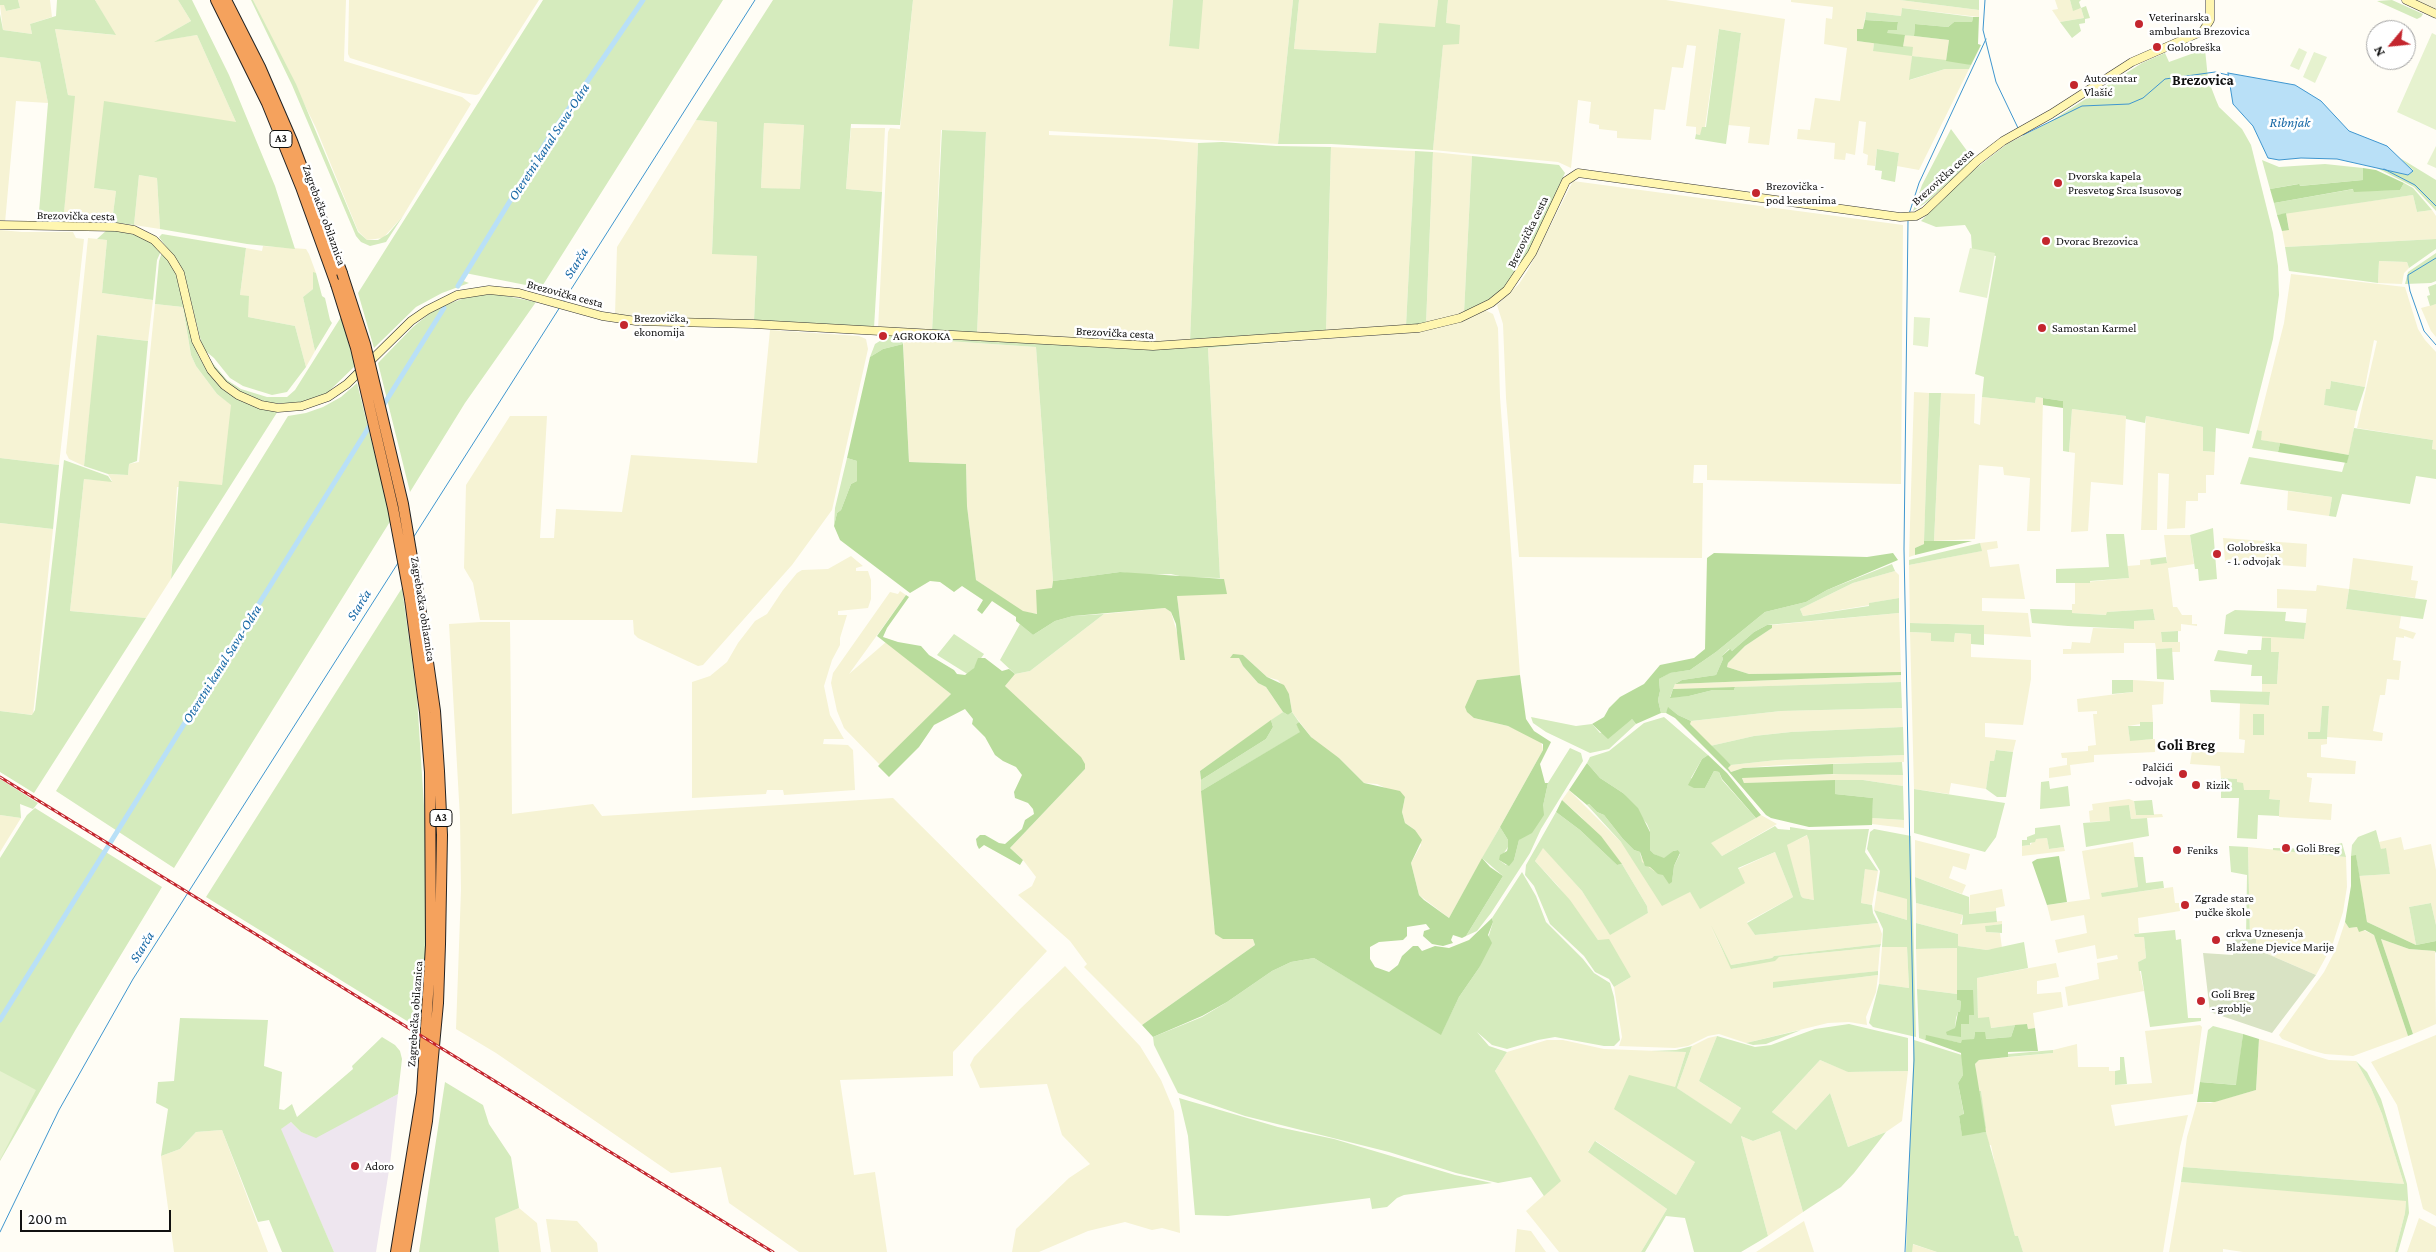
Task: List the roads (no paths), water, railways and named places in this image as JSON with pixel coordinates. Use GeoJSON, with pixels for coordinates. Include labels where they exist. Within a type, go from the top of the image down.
{"type":"FeatureCollection","features":[{"type":"Feature","properties":{"kind":"highway","name":"Zagrebačka obilaznica"},"geometry":{"type":"LineString","coordinates":[[216,0],[267,103],[301,187],[336,284],[356,348],[414,599],[435,711],[442,834],[438,1002],[427,1121],[405,1252]]}},
{"type":"Feature","properties":{"kind":"highway","name":"Zagrebačka obilaznica"},"geometry":{"type":"LineString","coordinates":[[226,0],[260,67],[289,133],[342,273],[365,344],[403,504],[430,772],[432,945],[422,1094],[396,1252]]}},
{"type":"Feature","properties":{"kind":"main road","name":"Brezovička cesta"},"geometry":{"type":"LineString","coordinates":[[0,225],[116,227],[134,230],[154,240],[171,258],[180,273],[187,295],[196,341],[210,370],[224,385],[238,395],[270,407],[302,406],[328,397],[347,384],[411,321],[427,310],[452,297],[489,290],[518,293],[614,319],[636,321],[754,324],[1153,346],[1419,328],[1460,318],[1491,303],[1517,279],[1532,254],[1566,181],[1578,172],[1909,218],[1925,211],[1977,161],[2020,131],[2132,62],[2203,30],[2210,20],[2210,0]]}},
{"type":"Feature","properties":{"kind":"main road"},"geometry":{"type":"LineString","coordinates":[[2406,0],[2436,14]]}},
{"type":"Feature","properties":{"kind":"water","name":"Ribnjak"},"geometry":{"type":"Polygon","coordinates":[[[2228,73],[2295,85],[2321,101],[2349,131],[2387,146],[2413,171],[2408,175],[2337,159],[2301,158],[2279,160],[2268,158],[2253,126],[2233,104],[2228,73]]]}},
{"type":"Feature","properties":{"kind":"waterway","name":"Oteretni kanal Sava-Odra"},"geometry":{"type":"LineString","coordinates":[[458,286],[548,139],[643,0]]}},
{"type":"Feature","properties":{"kind":"waterway","name":"Starča"},"geometry":{"type":"LineString","coordinates":[[563,302],[755,0]]}},
{"type":"Feature","properties":{"kind":"waterway"},"geometry":{"type":"LineString","coordinates":[[1985,0],[1983,30],[1996,82],[2018,128]]}},
{"type":"Feature","properties":{"kind":"waterway"},"geometry":{"type":"LineString","coordinates":[[1909,214],[1919,183],[1986,39]]}},
{"type":"Feature","properties":{"kind":"waterway"},"geometry":{"type":"LineString","coordinates":[[2021,134],[2023,135],[2082,106],[2129,104],[2143,98],[2165,79],[2215,72],[2228,75]]}},
{"type":"Feature","properties":{"kind":"waterway"},"geometry":{"type":"LineString","coordinates":[[2384,169],[2415,185],[2436,206]]}},
{"type":"Feature","properties":{"kind":"waterway"},"geometry":{"type":"LineString","coordinates":[[1905,1252],[1914,1060],[1904,549],[1908,221]]}},
{"type":"Feature","properties":{"kind":"waterway"},"geometry":{"type":"LineString","coordinates":[[2436,258],[2408,275],[2410,291],[2424,331],[2436,345]]}},
{"type":"Feature","properties":{"kind":"waterway","name":"Starča"},"geometry":{"type":"LineString","coordinates":[[413,538],[560,307]]}},
{"type":"Feature","properties":{"kind":"waterway","name":"Oteretni kanal Sava-Odra"},"geometry":{"type":"LineString","coordinates":[[381,409],[444,308]]}},
{"type":"Feature","properties":{"kind":"waterway","name":"Oteretni kanal Sava-Odra"},"geometry":{"type":"LineString","coordinates":[[0,1020],[372,422]]}},
{"type":"Feature","properties":{"kind":"waterway","name":"Starča"},"geometry":{"type":"LineString","coordinates":[[0,1232],[59,1110],[133,979],[398,563]]}},
{"type":"Feature","properties":{"kind":"railway"},"geometry":{"type":"LineString","coordinates":[[0,777],[773,1252]]}},
{"type":"Feature","properties":{"kind":"place","name":"Veterinarska ambulanta Brezovica"},"geometry":{"type":"Point","coordinates":[2139,24]}},
{"type":"Feature","properties":{"kind":"place","name":"Golobreška"},"geometry":{"type":"Point","coordinates":[2157,47]}},
{"type":"Feature","properties":{"kind":"place","name":"Autocentar Vlašić"},"geometry":{"type":"Point","coordinates":[2074,85]}},
{"type":"Feature","properties":{"kind":"place","name":"Dvorska kapela Presvetog Srca Isusovog"},"geometry":{"type":"Point","coordinates":[2058,183]}},
{"type":"Feature","properties":{"kind":"place","name":"Brezovička - pod kestenima"},"geometry":{"type":"Point","coordinates":[1756,193]}},
{"type":"Feature","properties":{"kind":"place","name":"Dvorac Brezovica"},"geometry":{"type":"Point","coordinates":[2046,241]}},
{"type":"Feature","properties":{"kind":"place","name":"Brezovička, ekonomija"},"geometry":{"type":"Point","coordinates":[624,325]}},
{"type":"Feature","properties":{"kind":"place","name":"Samostan Karmel"},"geometry":{"type":"Point","coordinates":[2042,328]}},
{"type":"Feature","properties":{"kind":"place","name":"AGROKOKA"},"geometry":{"type":"Point","coordinates":[883,336]}},
{"type":"Feature","properties":{"kind":"place","name":"Golobreška - 1. odvojak"},"geometry":{"type":"Point","coordinates":[2217,554]}},
{"type":"Feature","properties":{"kind":"place","name":"Palčići - odvojak"},"geometry":{"type":"Point","coordinates":[2183,774]}},
{"type":"Feature","properties":{"kind":"place","name":"Rizik"},"geometry":{"type":"Point","coordinates":[2196,785]}},
{"type":"Feature","properties":{"kind":"place","name":"Goli Breg"},"geometry":{"type":"Point","coordinates":[2286,848]}},
{"type":"Feature","properties":{"kind":"place","name":"Feniks"},"geometry":{"type":"Point","coordinates":[2177,850]}},
{"type":"Feature","properties":{"kind":"place","name":"Zgrade stare pučke škole"},"geometry":{"type":"Point","coordinates":[2185,905]}},
{"type":"Feature","properties":{"kind":"place","name":"crkva Uznesenja Blažene Djevice Marije"},"geometry":{"type":"Point","coordinates":[2216,940]}},
{"type":"Feature","properties":{"kind":"place","name":"Goli Breg - groblje"},"geometry":{"type":"Point","coordinates":[2201,1001]}},
{"type":"Feature","properties":{"kind":"place","name":"Adoro"},"geometry":{"type":"Point","coordinates":[355,1166]}},
{"type":"Feature","properties":{"kind":"district","name":"Brezovica"},"geometry":{"type":"Point","coordinates":[2203,80]}},
{"type":"Feature","properties":{"kind":"district","name":"Goli Breg"},"geometry":{"type":"Point","coordinates":[2186,745]}}]}
